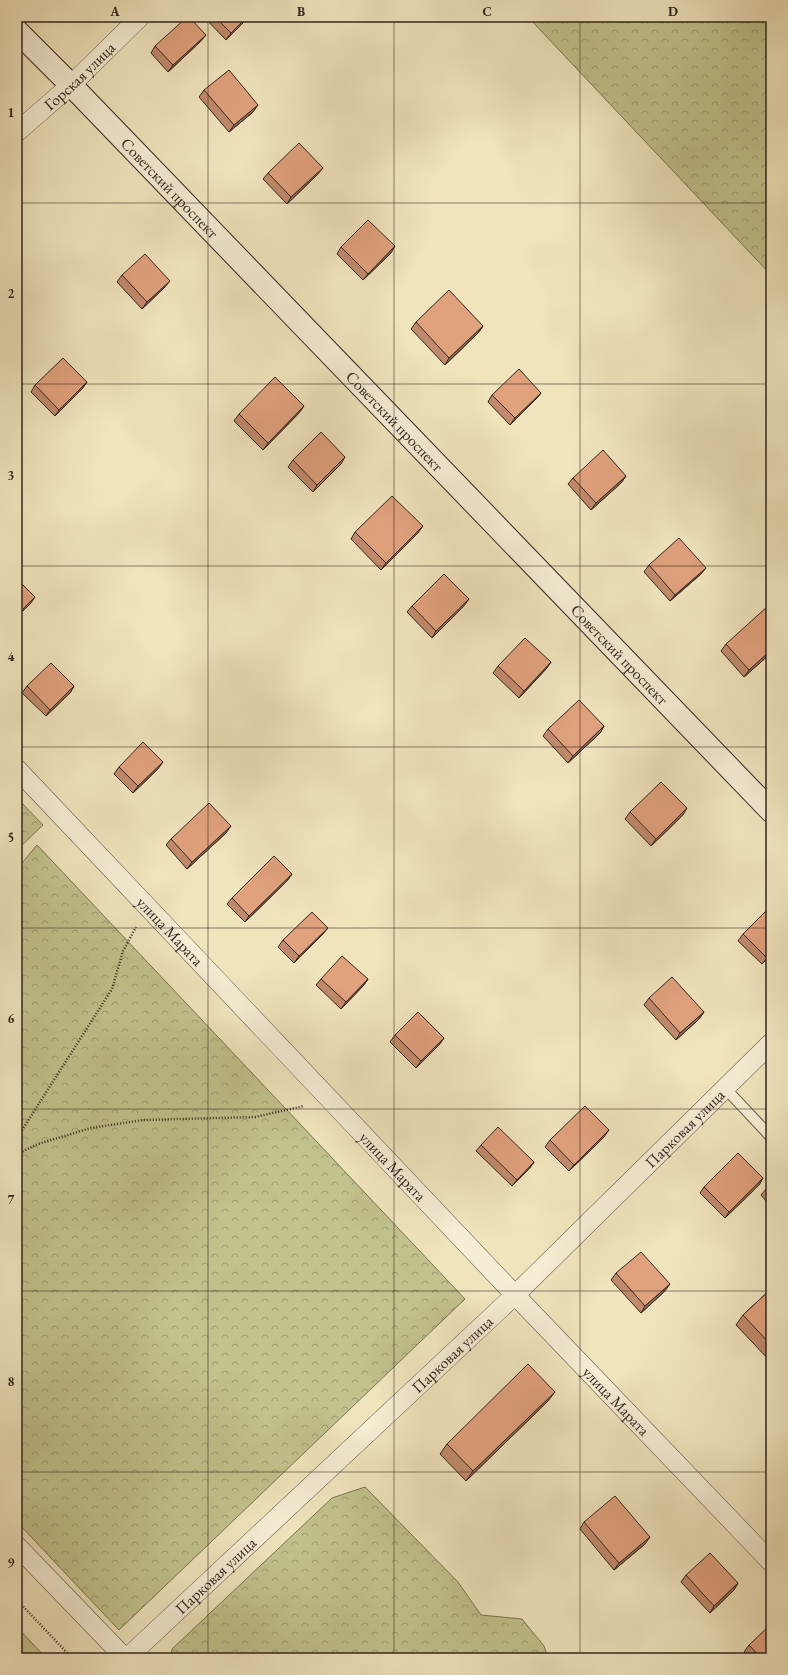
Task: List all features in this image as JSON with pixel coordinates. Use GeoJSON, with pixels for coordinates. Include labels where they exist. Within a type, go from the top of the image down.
{"type":"FeatureCollection","features":[{"type":"Feature","properties":{"kind":"street","name":"Горская улица"},"geometry":{"type":"LineString","coordinates":[[17,132],[70,85],[140,17]]}},
{"type":"Feature","properties":{"kind":"street","name":"Советский проспект"},"geometry":{"type":"LineString","coordinates":[[17,32],[70,85],[771,811]]}},
{"type":"Feature","properties":{"kind":"street","name":"улица Марата"},"geometry":{"type":"LineString","coordinates":[[17,769],[515,1295],[771,1562]]}},
{"type":"Feature","properties":{"kind":"street","name":"Парковая улица"},"geometry":{"type":"LineString","coordinates":[[126,1658],[515,1295],[771,1043]]}},
{"type":"Feature","properties":{"kind":"street"},"geometry":{"type":"LineString","coordinates":[[17,1546],[126,1658]]}},
{"type":"Feature","properties":{"kind":"lane"},"geometry":{"type":"LineString","coordinates":[[725,1088],[771,1137]]}},
{"type":"Feature","properties":{"kind":"path"},"geometry":{"type":"LineString","coordinates":[[17,1138],[112,989],[124,951],[148,907]]}},
{"type":"Feature","properties":{"kind":"path"},"geometry":{"type":"LineString","coordinates":[[17,1154],[38,1144],[91,1128],[143,1120],[256,1117],[330,1099]]}},
{"type":"Feature","properties":{"kind":"path"},"geometry":{"type":"LineString","coordinates":[[17,1600],[72,1658]]}},
{"type":"Feature","properties":{"kind":"green space"},"geometry":{"type":"Polygon","coordinates":[[[528,17],[771,17],[771,275],[528,17]]]}},
{"type":"Feature","properties":{"kind":"green space"},"geometry":{"type":"Polygon","coordinates":[[[17,798],[43,825],[17,850],[17,798]]]}},
{"type":"Feature","properties":{"kind":"green space"},"geometry":{"type":"Polygon","coordinates":[[[37,845],[465,1299],[119,1630],[17,1522],[17,869],[37,845]]]}},
{"type":"Feature","properties":{"kind":"green space"},"geometry":{"type":"Polygon","coordinates":[[[365,1487],[458,1582],[481,1615],[522,1619],[544,1646],[548,1658],[171,1658],[172,1649],[332,1498],[365,1487]]]}},
{"type":"Feature","properties":{"kind":"green space"},"geometry":{"type":"Polygon","coordinates":[[[17,1627],[46,1658],[17,1658],[17,1627]]]}},
{"type":"Feature","properties":{"kind":"building"},"geometry":{"type":"Polygon","coordinates":[[[187,17],[189,17],[206,35],[173,65],[155,46],[187,17]]]}},
{"type":"Feature","properties":{"kind":"building"},"geometry":{"type":"Polygon","coordinates":[[[215,17],[247,17],[231,33],[215,17]]]}},
{"type":"Feature","properties":{"kind":"building"},"geometry":{"type":"Polygon","coordinates":[[[229,70],[258,105],[234,125],[204,90],[229,70]]]}},
{"type":"Feature","properties":{"kind":"building"},"geometry":{"type":"Polygon","coordinates":[[[299,143],[323,168],[291,197],[268,173],[299,143]]]}},
{"type":"Feature","properties":{"kind":"building"},"geometry":{"type":"Polygon","coordinates":[[[368,220],[395,246],[368,274],[341,247],[368,220]]]}},
{"type":"Feature","properties":{"kind":"building"},"geometry":{"type":"Polygon","coordinates":[[[145,254],[170,281],[147,302],[122,275],[145,254]]]}},
{"type":"Feature","properties":{"kind":"building"},"geometry":{"type":"Polygon","coordinates":[[[449,290],[483,326],[449,358],[416,322],[449,290]]]}},
{"type":"Feature","properties":{"kind":"building"},"geometry":{"type":"Polygon","coordinates":[[[63,358],[87,382],[59,410],[35,385],[63,358]]]}},
{"type":"Feature","properties":{"kind":"building"},"geometry":{"type":"Polygon","coordinates":[[[519,369],[541,393],[515,418],[492,395],[519,369]]]}},
{"type":"Feature","properties":{"kind":"building"},"geometry":{"type":"Polygon","coordinates":[[[275,377],[304,406],[268,443],[239,414],[275,377]]]}},
{"type":"Feature","properties":{"kind":"building"},"geometry":{"type":"Polygon","coordinates":[[[321,432],[345,457],[317,485],[293,460],[321,432]]]}},
{"type":"Feature","properties":{"kind":"building"},"geometry":{"type":"Polygon","coordinates":[[[603,450],[626,476],[596,503],[573,478],[603,450]]]}},
{"type":"Feature","properties":{"kind":"building"},"geometry":{"type":"Polygon","coordinates":[[[392,496],[423,526],[386,563],[355,532],[392,496]]]}},
{"type":"Feature","properties":{"kind":"building"},"geometry":{"type":"Polygon","coordinates":[[[679,538],[706,568],[675,595],[649,565],[679,538]]]}},
{"type":"Feature","properties":{"kind":"building"},"geometry":{"type":"Polygon","coordinates":[[[444,574],[469,599],[436,631],[412,606],[444,574]]]}},
{"type":"Feature","properties":{"kind":"building"},"geometry":{"type":"Polygon","coordinates":[[[17,579],[35,597],[17,615],[17,579]]]}},
{"type":"Feature","properties":{"kind":"building"},"geometry":{"type":"Polygon","coordinates":[[[768,606],[771,609],[771,650],[749,670],[726,644],[768,606]]]}},
{"type":"Feature","properties":{"kind":"building"},"geometry":{"type":"Polygon","coordinates":[[[525,638],[551,662],[524,691],[498,666],[525,638]]]}},
{"type":"Feature","properties":{"kind":"building"},"geometry":{"type":"Polygon","coordinates":[[[51,663],[74,686],[50,710],[27,686],[51,663]]]}},
{"type":"Feature","properties":{"kind":"building"},"geometry":{"type":"Polygon","coordinates":[[[579,700],[604,726],[573,756],[548,729],[579,700]]]}},
{"type":"Feature","properties":{"kind":"building"},"geometry":{"type":"Polygon","coordinates":[[[143,742],[163,762],[138,786],[119,767],[143,742]]]}},
{"type":"Feature","properties":{"kind":"building"},"geometry":{"type":"Polygon","coordinates":[[[661,782],[687,808],[656,839],[630,812],[661,782]]]}},
{"type":"Feature","properties":{"kind":"building"},"geometry":{"type":"Polygon","coordinates":[[[209,803],[231,826],[192,862],[171,839],[209,803]]]}},
{"type":"Feature","properties":{"kind":"building"},"geometry":{"type":"Polygon","coordinates":[[[274,856],[292,874],[249,916],[232,898],[274,856]]]}},
{"type":"Feature","properties":{"kind":"building"},"geometry":{"type":"Polygon","coordinates":[[[771,906],[771,953],[767,958],[743,934],[771,906]]]}},
{"type":"Feature","properties":{"kind":"building"},"geometry":{"type":"Polygon","coordinates":[[[312,912],[328,928],[299,956],[283,940],[312,912]]]}},
{"type":"Feature","properties":{"kind":"building"},"geometry":{"type":"Polygon","coordinates":[[[342,956],[368,979],[346,1002],[321,979],[342,956]]]}},
{"type":"Feature","properties":{"kind":"building"},"geometry":{"type":"Polygon","coordinates":[[[672,977],[704,1012],[680,1033],[649,998],[672,977]]]}},
{"type":"Feature","properties":{"kind":"building"},"geometry":{"type":"Polygon","coordinates":[[[418,1012],[444,1038],[421,1061],[395,1035],[418,1012]]]}},
{"type":"Feature","properties":{"kind":"building"},"geometry":{"type":"Polygon","coordinates":[[[585,1106],[609,1130],[574,1165],[550,1140],[585,1106]]]}},
{"type":"Feature","properties":{"kind":"building"},"geometry":{"type":"Polygon","coordinates":[[[498,1127],[534,1162],[517,1180],[481,1145],[498,1127]]]}},
{"type":"Feature","properties":{"kind":"building"},"geometry":{"type":"Polygon","coordinates":[[[738,1153],[763,1178],[729,1212],[704,1187],[738,1153]]]}},
{"type":"Feature","properties":{"kind":"building"},"geometry":{"type":"Polygon","coordinates":[[[771,1184],[771,1195],[766,1189],[771,1184]]]}},
{"type":"Feature","properties":{"kind":"building"},"geometry":{"type":"Polygon","coordinates":[[[641,1252],[670,1284],[645,1306],[616,1273],[641,1252]]]}},
{"type":"Feature","properties":{"kind":"building"},"geometry":{"type":"Polygon","coordinates":[[[771,1289],[771,1345],[743,1315],[771,1289]]]}},
{"type":"Feature","properties":{"kind":"building"},"geometry":{"type":"Polygon","coordinates":[[[528,1364],[555,1392],[473,1471],[447,1444],[528,1364]]]}},
{"type":"Feature","properties":{"kind":"building"},"geometry":{"type":"Polygon","coordinates":[[[615,1496],[650,1537],[619,1563],[584,1522],[615,1496]]]}},
{"type":"Feature","properties":{"kind":"building"},"geometry":{"type":"Polygon","coordinates":[[[710,1553],[738,1583],[714,1606],[686,1575],[710,1553]]]}},
{"type":"Feature","properties":{"kind":"building"},"geometry":{"type":"Polygon","coordinates":[[[771,1624],[771,1658],[761,1658],[749,1645],[771,1624]]]}}]}
